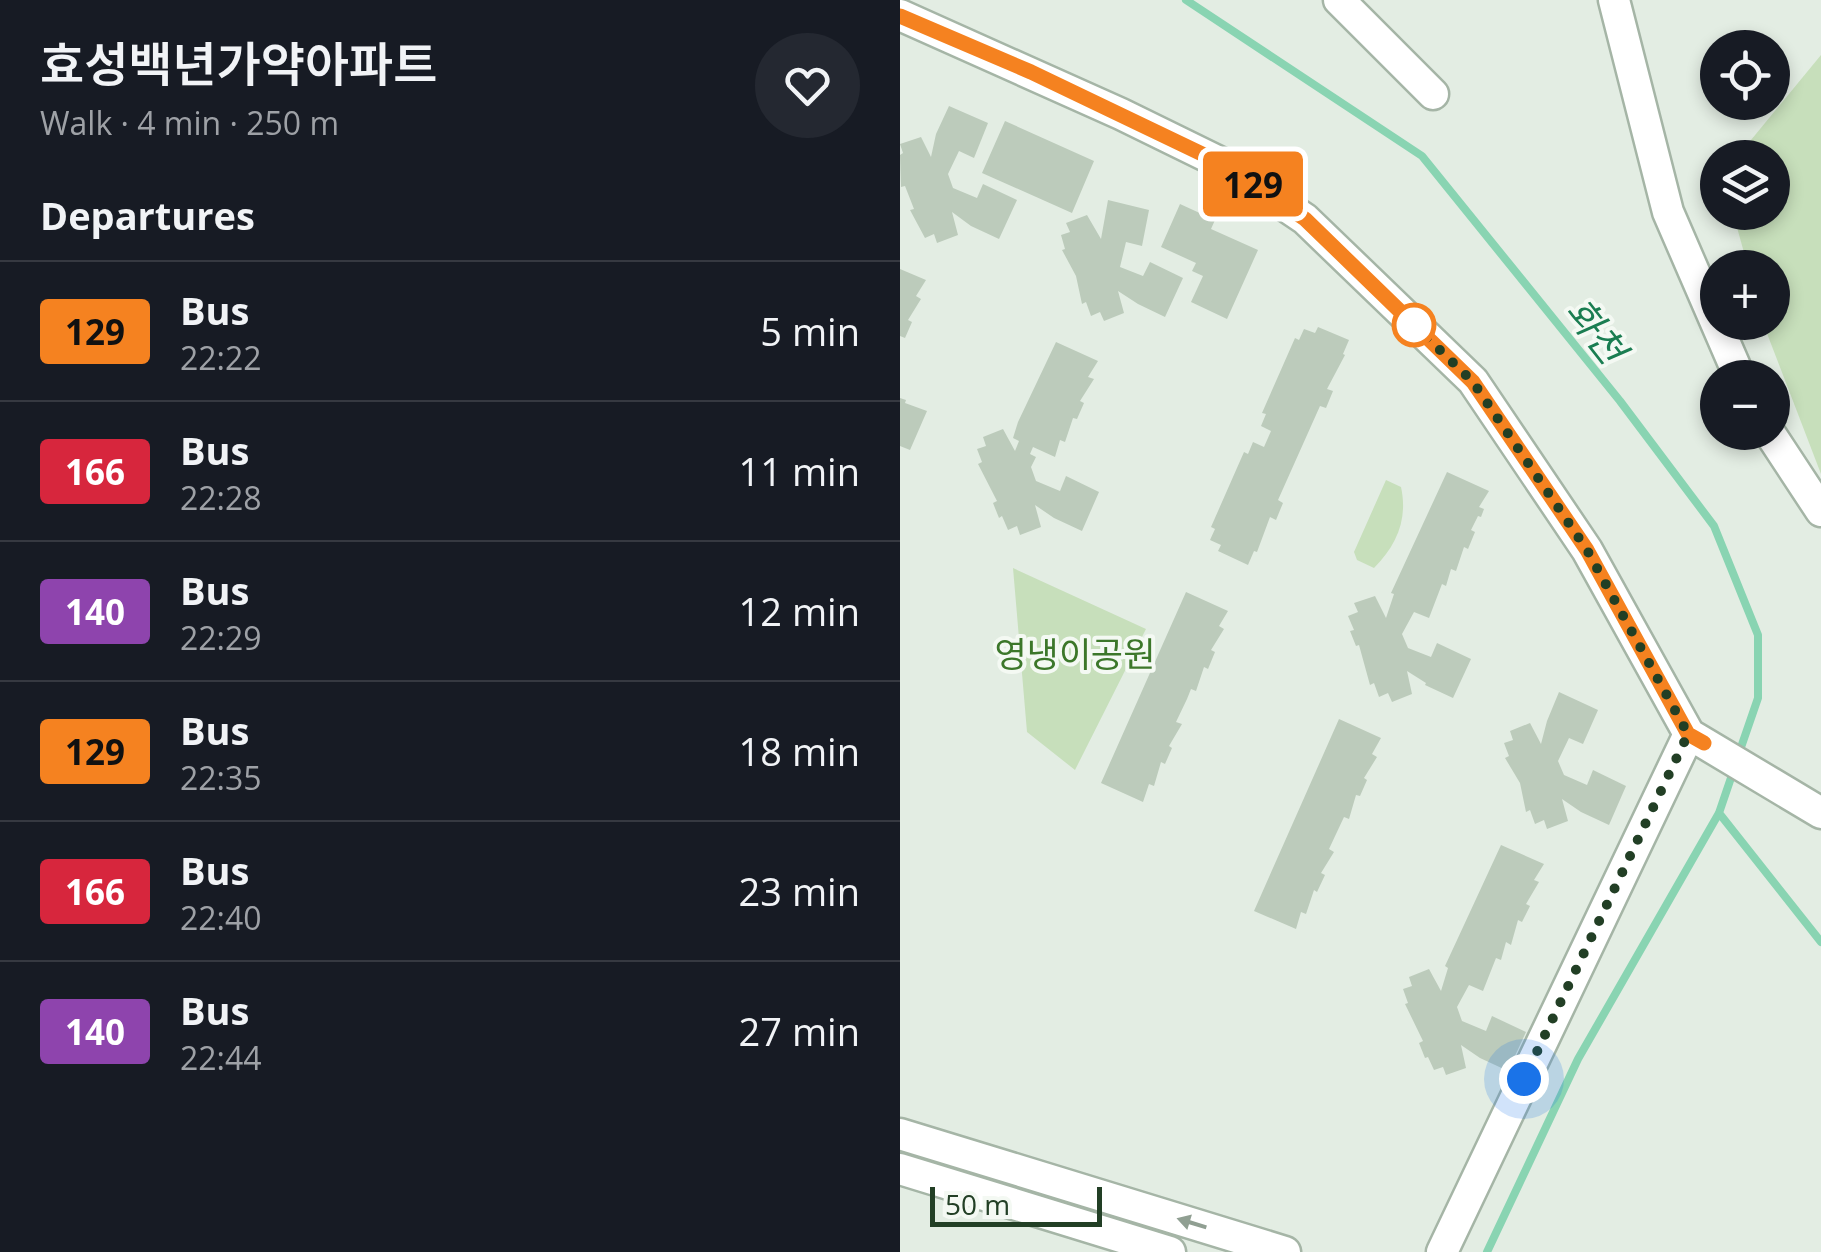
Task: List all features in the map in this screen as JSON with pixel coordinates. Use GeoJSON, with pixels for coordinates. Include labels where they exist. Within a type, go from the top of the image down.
{"type":"FeatureCollection","features":[{"type":"Feature","properties":{"kind":"street"},"geometry":{"type":"LineString","coordinates":[[1339,0],[1433,94]]}},
{"type":"Feature","properties":{"kind":"street"},"geometry":{"type":"LineString","coordinates":[[1614,0],[1668,212],[1732,360]]}},
{"type":"Feature","properties":{"kind":"street"},"geometry":{"type":"LineString","coordinates":[[900,16],[1103,105],[1223,164],[1305,219],[1473,382],[1587,550],[1696,738],[1821,813]]}},
{"type":"Feature","properties":{"kind":"street"},"geometry":{"type":"LineString","coordinates":[[1781,450],[1821,511]]}},
{"type":"Feature","properties":{"kind":"street"},"geometry":{"type":"LineString","coordinates":[[1442,1252],[1696,738]]}},
{"type":"Feature","properties":{"kind":"street"},"geometry":{"type":"LineString","coordinates":[[900,1134],[1285,1252]]}},
{"type":"Feature","properties":{"kind":"street"},"geometry":{"type":"LineString","coordinates":[[900,1169],[1170,1252]]}},
{"type":"Feature","properties":{"kind":"green space"},"geometry":{"type":"Polygon","coordinates":[[[1821,55],[1821,474],[1790,393],[1790,360],[1777,360],[1770,340],[1790,340],[1790,250],[1743,250],[1738,230],[1790,230],[1790,140],[1751,140],[1767,120],[1790,120],[1790,93],[1821,55]]]}},
{"type":"Feature","properties":{"kind":"green space"},"geometry":{"type":"Polygon","coordinates":[[[1386,480],[1401,487],[1402,521],[1389,550],[1374,568],[1357,560],[1354,552],[1386,480]]]}},
{"type":"Feature","properties":{"kind":"green space","name":"영냉이공원"},"geometry":{"type":"Polygon","coordinates":[[[1013,568],[1146,629],[1075,770],[1027,732],[1013,568]]]}},
{"type":"Feature","properties":{"kind":"building"},"geometry":{"type":"Polygon","coordinates":[[[949,106],[988,123],[974,158],[959,151],[948,174],[953,188],[977,198],[983,184],[1017,200],[999,239],[952,212],[958,235],[937,243],[934,234],[925,238],[910,210],[914,209],[905,186],[901,187],[900,144],[921,137],[931,157],[949,106]]]}},
{"type":"Feature","properties":{"kind":"building"},"geometry":{"type":"Polygon","coordinates":[[[1005,121],[1094,161],[1072,213],[982,173],[1005,121]]]}},
{"type":"Feature","properties":{"kind":"building"},"geometry":{"type":"Polygon","coordinates":[[[1108,200],[1149,210],[1142,246],[1126,242],[1120,267],[1143,276],[1150,262],[1183,278],[1165,317],[1118,291],[1124,313],[1104,321],[1100,312],[1091,316],[1086,302],[1082,304],[1076,276],[1062,250],[1065,249],[1061,235],[1070,232],[1066,223],[1087,215],[1101,239],[1108,200]]]}},
{"type":"Feature","properties":{"kind":"building"},"geometry":{"type":"Polygon","coordinates":[[[1180,204],[1215,220],[1211,229],[1258,250],[1227,319],[1191,302],[1203,276],[1192,271],[1196,263],[1161,247],[1180,204]]]}},
{"type":"Feature","properties":{"kind":"building"},"geometry":{"type":"Polygon","coordinates":[[[900,269],[926,280],[916,296],[921,299],[908,320],[912,322],[905,338],[900,336],[900,269]]]}},
{"type":"Feature","properties":{"kind":"building"},"geometry":{"type":"Polygon","coordinates":[[[1318,327],[1349,340],[1345,355],[1327,389],[1333,391],[1326,408],[1320,406],[1278,500],[1283,503],[1276,520],[1270,517],[1248,565],[1218,551],[1221,545],[1210,540],[1215,529],[1211,527],[1244,452],[1248,454],[1253,442],[1264,447],[1271,431],[1261,426],[1266,414],[1262,413],[1295,338],[1299,340],[1304,329],[1315,333],[1318,327]]]}},
{"type":"Feature","properties":{"kind":"building"},"geometry":{"type":"Polygon","coordinates":[[[1056,342],[1098,361],[1088,377],[1094,379],[1080,401],[1084,403],[1077,419],[1073,418],[1065,442],[1060,440],[1055,457],[1033,447],[1030,454],[1036,457],[1031,467],[1036,481],[1060,491],[1066,476],[1099,492],[1082,531],[1035,505],[1041,527],[1020,535],[1017,526],[1008,530],[1002,516],[999,518],[993,503],[997,501],[978,464],[982,462],[977,449],[986,446],[983,437],[1003,429],[1015,451],[1019,441],[1013,438],[1018,422],[1056,342]]]}},
{"type":"Feature","properties":{"kind":"building"},"geometry":{"type":"Polygon","coordinates":[[[900,398],[927,411],[910,450],[900,446],[900,398]]]}},
{"type":"Feature","properties":{"kind":"building"},"geometry":{"type":"Polygon","coordinates":[[[1447,472],[1489,491],[1479,507],[1484,509],[1471,530],[1475,532],[1468,549],[1464,547],[1446,586],[1442,584],[1429,618],[1414,612],[1402,634],[1408,648],[1431,657],[1437,643],[1471,659],[1453,698],[1407,671],[1412,694],[1392,702],[1388,693],[1379,697],[1374,683],[1370,685],[1348,616],[1358,612],[1354,603],[1375,596],[1386,618],[1394,594],[1391,593],[1447,472]]]}},
{"type":"Feature","properties":{"kind":"building"},"geometry":{"type":"Polygon","coordinates":[[[1186,592],[1228,611],[1219,626],[1224,629],[1211,650],[1215,652],[1208,669],[1204,667],[1196,691],[1191,689],[1176,722],[1182,724],[1169,746],[1172,748],[1165,764],[1161,762],[1154,786],[1149,784],[1143,802],[1101,783],[1186,592]]]}},
{"type":"Feature","properties":{"kind":"building"},"geometry":{"type":"Polygon","coordinates":[[[1559,692],[1598,710],[1583,744],[1569,738],[1558,761],[1564,775],[1587,785],[1593,770],[1626,786],[1609,825],[1562,799],[1568,821],[1547,829],[1544,820],[1535,824],[1530,810],[1526,812],[1520,783],[1505,758],[1509,756],[1504,743],[1513,740],[1510,731],[1530,723],[1541,744],[1559,692]]]}},
{"type":"Feature","properties":{"kind":"building"},"geometry":{"type":"Polygon","coordinates":[[[1339,719],[1381,738],[1372,754],[1377,757],[1364,778],[1367,780],[1360,796],[1356,795],[1349,819],[1344,817],[1329,849],[1334,852],[1321,873],[1325,875],[1317,892],[1314,890],[1306,914],[1301,912],[1296,929],[1254,911],[1339,719]]]}},
{"type":"Feature","properties":{"kind":"building"},"geometry":{"type":"Polygon","coordinates":[[[1501,845],[1544,864],[1534,880],[1539,882],[1526,904],[1530,906],[1522,922],[1518,920],[1511,945],[1506,942],[1501,960],[1496,958],[1483,991],[1469,985],[1457,1007],[1462,1021],[1486,1031],[1492,1016],[1526,1032],[1508,1071],[1461,1045],[1466,1068],[1446,1075],[1443,1067],[1434,1070],[1425,1058],[1419,1043],[1423,1041],[1405,1004],[1408,1003],[1403,989],[1412,986],[1409,977],[1429,969],[1441,991],[1448,968],[1445,966],[1501,845]]]}},
{"type":"Feature","properties":{"kind":"waterway","name":"화천"},"geometry":{"type":"LineString","coordinates":[[1186,0],[1422,156],[1620,401],[1714,526],[1758,635],[1758,698],[1738,756]]}},
{"type":"Feature","properties":{"kind":"waterway"},"geometry":{"type":"LineString","coordinates":[[1487,1252],[1578,1059],[1719,813],[1734,769]]}},
{"type":"Feature","properties":{"kind":"waterway"},"geometry":{"type":"LineString","coordinates":[[1719,813],[1821,942]]}},
{"type":"Feature","properties":{"kind":"bus line","name":"129"},"geometry":{"type":"LineString","coordinates":[[900,16],[1031,72],[1223,164],[1305,219],[1473,382],[1587,550],[1688,734],[1704,743]]}},
{"type":"Feature","properties":{"kind":"route"},"geometry":{"type":"LineString","coordinates":[[1414,325],[1473,382],[1587,550],[1688,734],[1524,1079]]}}]}
